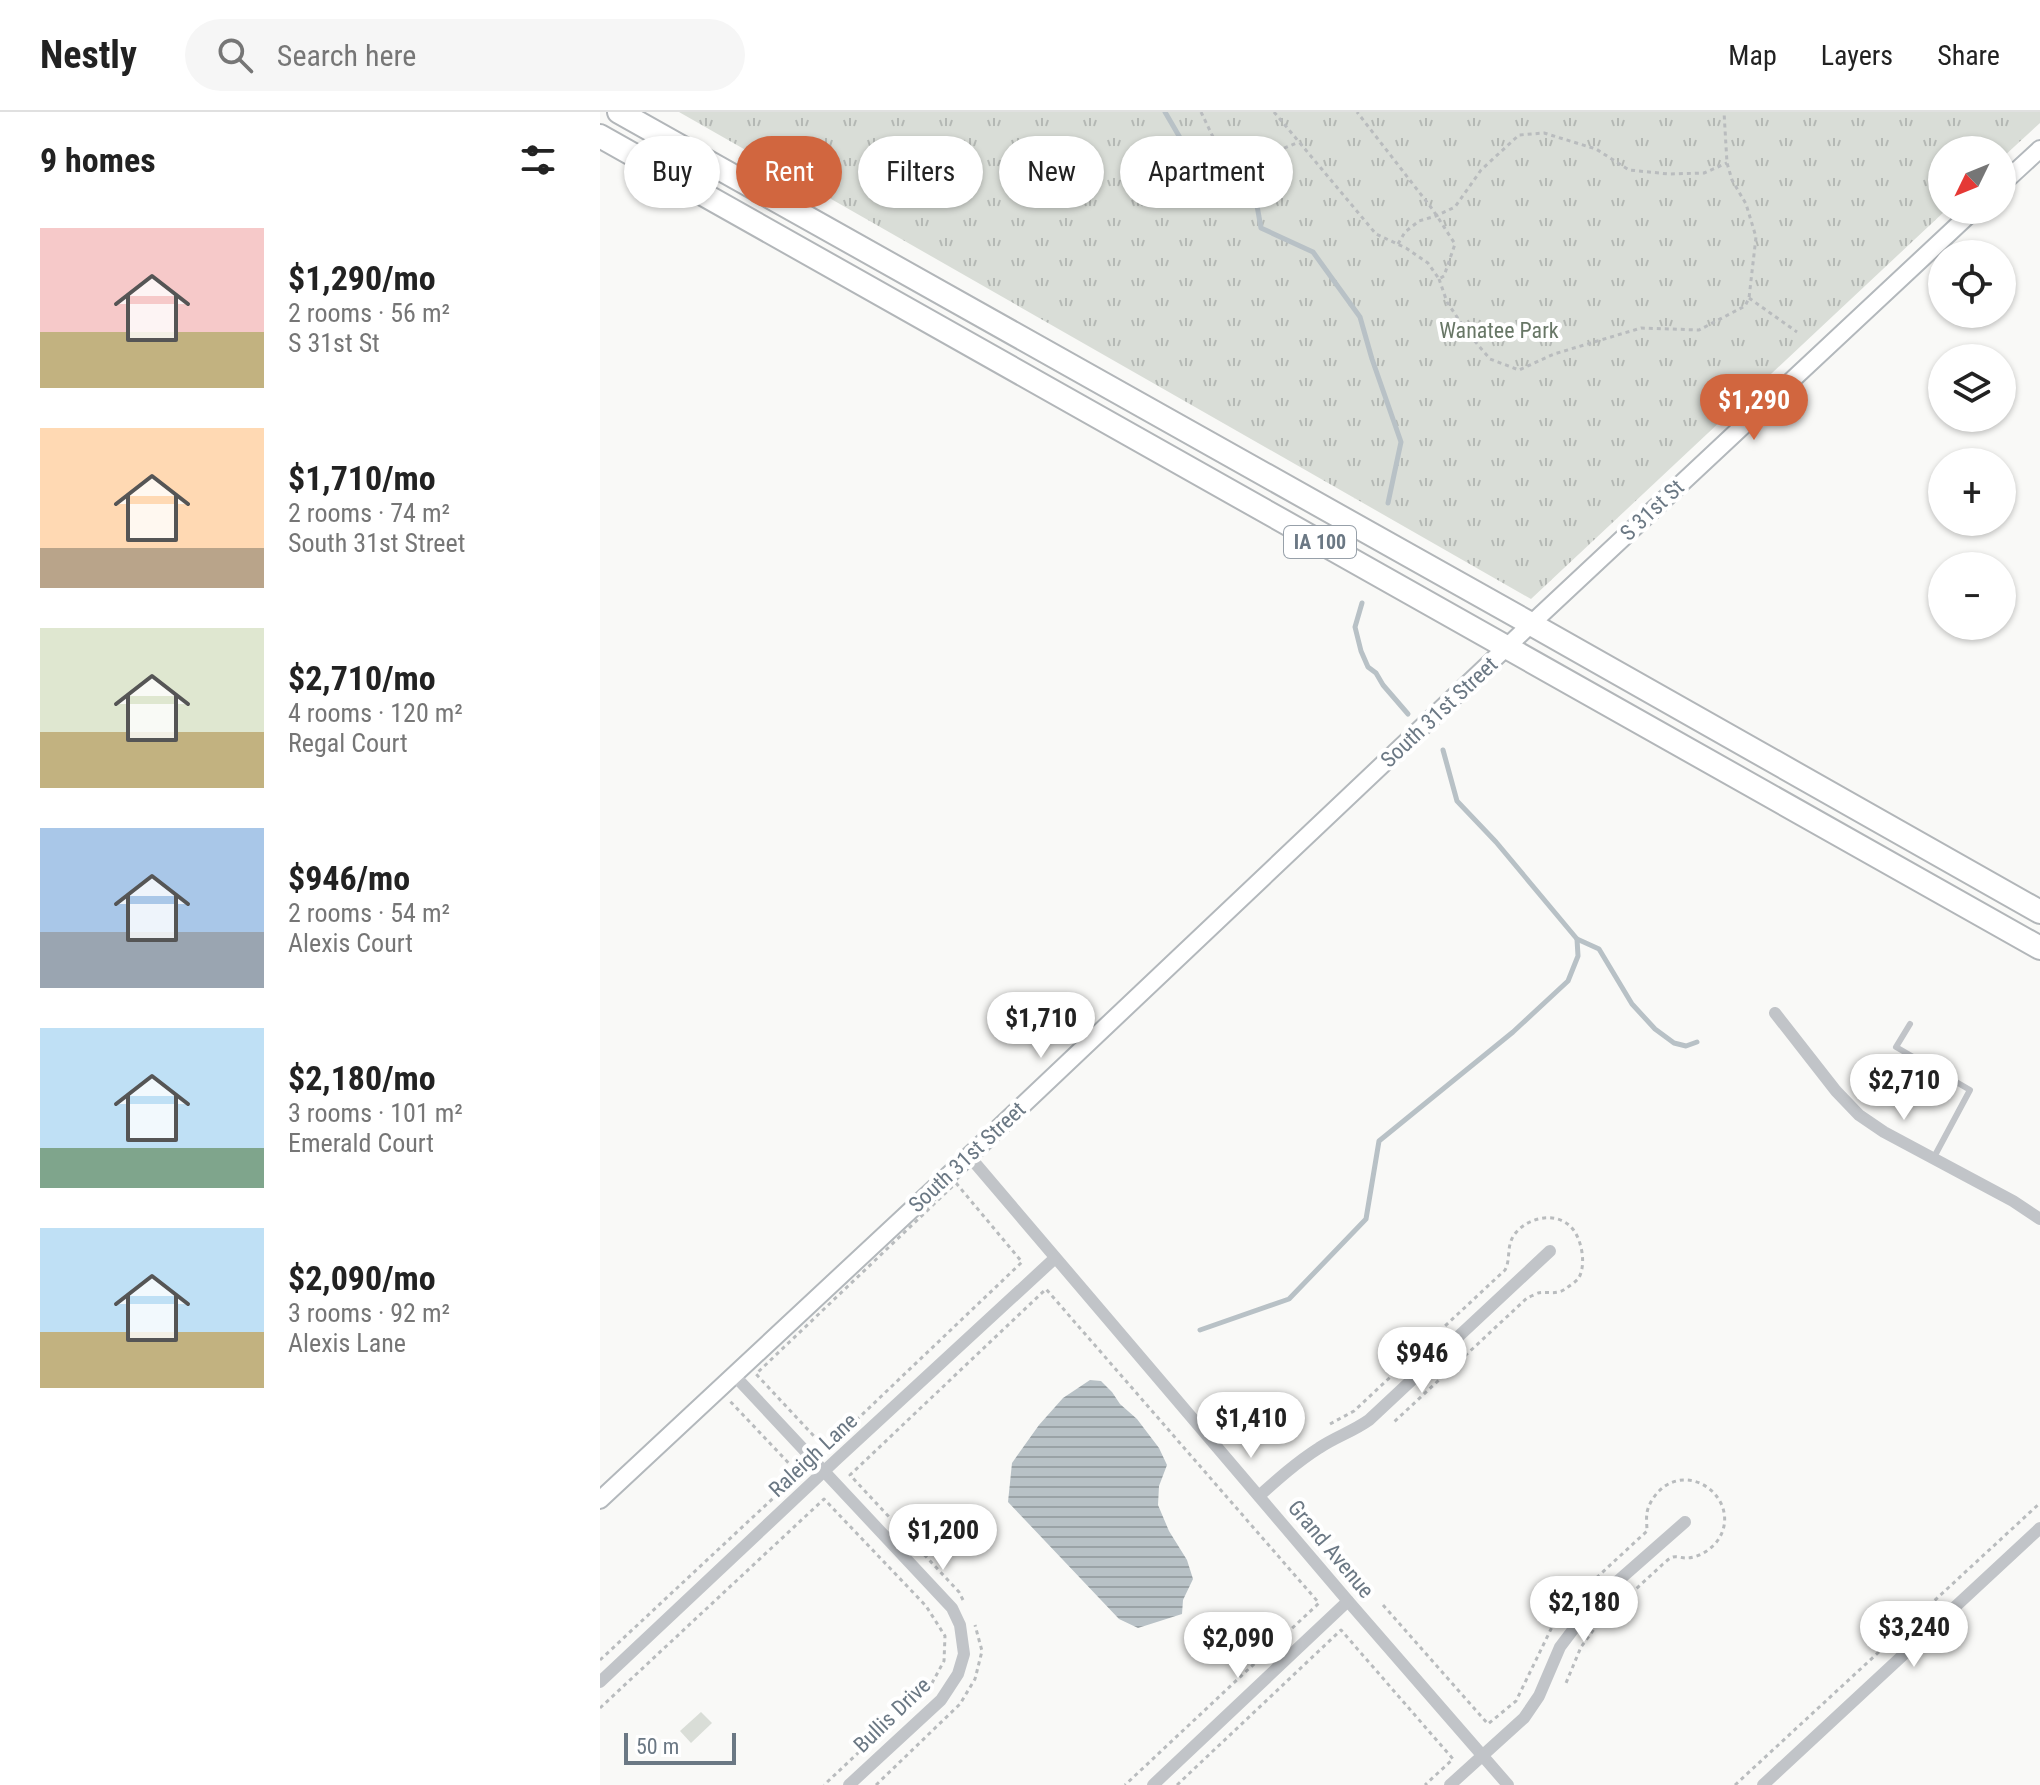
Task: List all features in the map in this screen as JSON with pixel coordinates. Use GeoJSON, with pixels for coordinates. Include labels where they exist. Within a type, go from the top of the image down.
{"type":"FeatureCollection","features":[{"type":"Feature","properties":{"kind":"highway","name":"IA 100"},"geometry":{"type":"LineString","coordinates":[[619,112],[2040,912]]}},
{"type":"Feature","properties":{"kind":"highway","name":"IA 100"},"geometry":{"type":"LineString","coordinates":[[600,136],[2040,948]]}},
{"type":"Feature","properties":{"kind":"street"},"geometry":{"type":"LineString","coordinates":[[2016,171],[2040,149]]}},
{"type":"Feature","properties":{"kind":"street","name":"S 31st St"},"geometry":{"type":"LineString","coordinates":[[1508,647],[1959,224]]}},
{"type":"Feature","properties":{"kind":"street","name":"South 31st Street"},"geometry":{"type":"LineString","coordinates":[[600,1500],[1508,647]]}},
{"type":"Feature","properties":{"kind":"street"},"geometry":{"type":"LineString","coordinates":[[1775,1013],[1836,1091],[1859,1115],[1884,1132],[2039,1215]]}},
{"type":"Feature","properties":{"kind":"street","name":"Grand Avenue"},"geometry":{"type":"LineString","coordinates":[[969,1156],[1054,1259],[1508,1785]]}},
{"type":"Feature","properties":{"kind":"street"},"geometry":{"type":"LineString","coordinates":[[1259,1496],[1301,1459],[1369,1420],[1550,1251]]}},
{"type":"Feature","properties":{"kind":"street","name":"Raleigh Lane"},"geometry":{"type":"LineString","coordinates":[[600,1682],[1054,1259]]}},
{"type":"Feature","properties":{"kind":"street","name":"Bullis Drive"},"geometry":{"type":"LineString","coordinates":[[734,1375],[952,1608],[960,1625],[964,1654],[958,1674],[941,1700],[849,1785]]}},
{"type":"Feature","properties":{"kind":"street"},"geometry":{"type":"LineString","coordinates":[[1450,1785],[1524,1718],[1539,1696],[1560,1647],[1594,1602],[1685,1522]]}},
{"type":"Feature","properties":{"kind":"street"},"geometry":{"type":"LineString","coordinates":[[1763,1785],[2040,1528]]}},
{"type":"Feature","properties":{"kind":"street"},"geometry":{"type":"LineString","coordinates":[[1153,1785],[1348,1601]]}},
{"type":"Feature","properties":{"kind":"lane"},"geometry":{"type":"LineString","coordinates":[[1910,1024],[1896,1047],[1970,1090],[1933,1159]]}},
{"type":"Feature","properties":{"kind":"path"},"geometry":{"type":"LineString","coordinates":[[1201,112],[1213,137],[1233,151],[1275,152],[1299,141]]}},
{"type":"Feature","properties":{"kind":"path"},"geometry":{"type":"LineString","coordinates":[[1274,112],[1376,234],[1428,263],[1439,279],[1447,302],[1490,359],[1519,370],[1554,354],[1641,328],[1699,330],[1745,306],[1749,298],[1756,237],[1746,204],[1732,180],[1727,163],[1724,112]]}},
{"type":"Feature","properties":{"kind":"path"},"geometry":{"type":"LineString","coordinates":[[1357,112],[1455,244],[1444,276],[1439,279]]}},
{"type":"Feature","properties":{"kind":"path"},"geometry":{"type":"LineString","coordinates":[[1398,244],[1405,232],[1419,221],[1455,207],[1481,170],[1519,135],[1544,133],[1596,149],[1629,170],[1704,173],[1727,163]]}},
{"type":"Feature","properties":{"kind":"path"},"geometry":{"type":"LineString","coordinates":[[1749,298],[1797,332]]}},
{"type":"Feature","properties":{"kind":"path"},"geometry":{"type":"LineString","coordinates":[[956,1183],[1022,1262],[826,1449],[756,1374],[956,1183]]}},
{"type":"Feature","properties":{"kind":"path"},"geometry":{"type":"LineString","coordinates":[[966,1606],[959,1592],[850,1475],[1046,1289],[1319,1603],[1125,1785]]}},
{"type":"Feature","properties":{"kind":"path"},"geometry":{"type":"LineString","coordinates":[[600,1660],[799,1474],[728,1399]]}},
{"type":"Feature","properties":{"kind":"path"},"geometry":{"type":"LineString","coordinates":[[600,1708],[824,1499],[926,1606],[945,1636],[944,1661],[932,1683],[824,1785]]}},
{"type":"Feature","properties":{"kind":"path"},"geometry":{"type":"LineString","coordinates":[[1735,1785],[2040,1503]]}},
{"type":"Feature","properties":{"kind":"path"},"geometry":{"type":"LineString","coordinates":[[876,1785],[960,1704],[975,1679],[982,1651],[974,1619]]}},
{"type":"Feature","properties":{"kind":"path"},"geometry":{"type":"LineString","coordinates":[[1177,1785],[1341,1630],[1453,1759],[1425,1785]]}},
{"type":"Feature","properties":{"kind":"green space","name":"Wanatee Park"},"geometry":{"type":"Polygon","coordinates":[[[679,112],[2040,112],[2040,123],[2016,145],[2016,136],[1928,136],[1928,224],[1931,224],[1531,599],[842,205],[842,136],[736,136],[736,145],[679,112]]]}},
{"type":"Feature","properties":{"kind":"green space"},"geometry":{"type":"Polygon","coordinates":[[[701,1712],[712,1723],[691,1743],[680,1731],[701,1712]]]}},
{"type":"Feature","properties":{"kind":"shaded area"},"geometry":{"type":"Polygon","coordinates":[[[1090,1380],[1101,1381],[1159,1448],[1167,1465],[1159,1486],[1158,1505],[1187,1560],[1193,1579],[1183,1600],[1182,1614],[1138,1628],[1119,1619],[1008,1502],[1012,1463],[1063,1398],[1090,1380]]]}},
{"type":"Feature","properties":{"kind":"waterway"},"geometry":{"type":"LineString","coordinates":[[1165,112],[1186,148],[1245,179],[1256,200],[1261,228],[1313,252],[1360,317],[1401,442],[1388,503]]}},
{"type":"Feature","properties":{"kind":"waterway"},"geometry":{"type":"LineString","coordinates":[[1362,603],[1355,627],[1361,651],[1368,667],[1408,714]]}},
{"type":"Feature","properties":{"kind":"waterway"},"geometry":{"type":"LineString","coordinates":[[1443,750],[1457,801],[1496,842],[1577,939],[1599,949],[1632,1004],[1655,1029],[1674,1043],[1686,1046],[1697,1042]]}},
{"type":"Feature","properties":{"kind":"waterway"},"geometry":{"type":"LineString","coordinates":[[1200,1330],[1289,1299],[1366,1219],[1379,1141],[1513,1032],[1568,981],[1578,956],[1577,939]]}}]}
